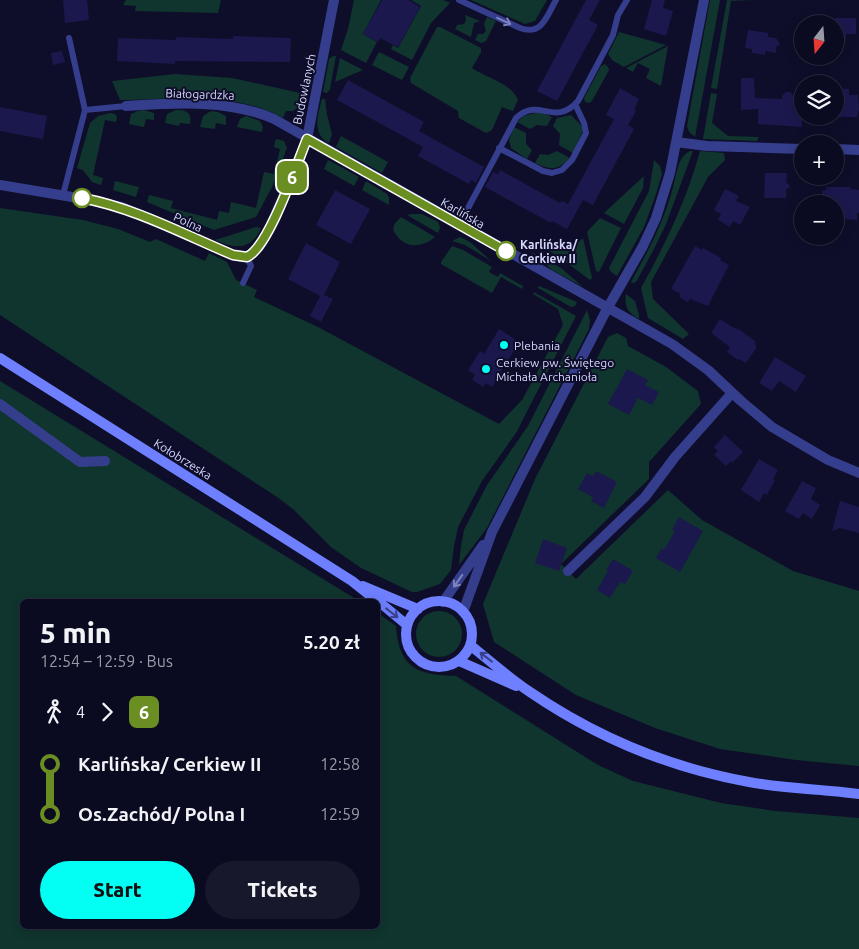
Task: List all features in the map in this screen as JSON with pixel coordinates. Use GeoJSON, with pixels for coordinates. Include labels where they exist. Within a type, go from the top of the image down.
{"type":"FeatureCollection","features":[{"type":"Feature","properties":{"kind":"main road","name":"Kołobrzeska"},"geometry":{"type":"LineString","coordinates":[[0,358],[352,581],[374,599]]}},
{"type":"Feature","properties":{"kind":"main road","name":"Kołobrzeska"},"geometry":{"type":"LineString","coordinates":[[352,581],[418,609]]}},
{"type":"Feature","properties":{"kind":"main road"},"geometry":{"type":"LineString","coordinates":[[443,602],[463,612],[467,618],[472,631],[470,645],[458,661],[450,665],[432,667],[416,658],[410,652],[407,643],[407,625],[418,609],[430,603],[443,602]]}},
{"type":"Feature","properties":{"kind":"main road","name":"Kołobrzeska"},"geometry":{"type":"LineString","coordinates":[[380,603],[407,625]]}},
{"type":"Feature","properties":{"kind":"main road"},"geometry":{"type":"LineString","coordinates":[[470,645],[529,692]]}},
{"type":"Feature","properties":{"kind":"main road"},"geometry":{"type":"LineString","coordinates":[[458,661],[529,692],[594,731],[647,754],[681,766],[716,776],[752,783],[859,794]]}},
{"type":"Feature","properties":{"kind":"street","name":"Budowlanych"},"geometry":{"type":"LineString","coordinates":[[247,257],[259,247],[268,231],[307,139],[334,0]]}},
{"type":"Feature","properties":{"kind":"street"},"geometry":{"type":"LineString","coordinates":[[463,612],[492,532],[653,224],[668,180],[704,0]]}},
{"type":"Feature","properties":{"kind":"street","name":"Białogardzka"},"geometry":{"type":"LineString","coordinates":[[126,106],[177,104],[236,107],[266,116],[307,139]]}},
{"type":"Feature","properties":{"kind":"street","name":"Karlińska"},"geometry":{"type":"LineString","coordinates":[[307,139],[686,353],[708,370],[759,417],[782,434],[828,460],[859,473]]}},
{"type":"Feature","properties":{"kind":"street"},"geometry":{"type":"LineString","coordinates":[[676,142],[707,146],[794,148]]}},
{"type":"Feature","properties":{"kind":"street"},"geometry":{"type":"LineString","coordinates":[[844,149],[859,150]]}},
{"type":"Feature","properties":{"kind":"street","name":"Polna"},"geometry":{"type":"LineString","coordinates":[[0,185],[121,207],[233,255],[247,257]]}},
{"type":"Feature","properties":{"kind":"street"},"geometry":{"type":"LineString","coordinates":[[568,571],[651,490],[675,457],[732,393]]}},
{"type":"Feature","properties":{"kind":"street"},"geometry":{"type":"LineString","coordinates":[[0,404],[80,462],[105,460]]}},
{"type":"Feature","properties":{"kind":"street"},"geometry":{"type":"LineString","coordinates":[[443,602],[492,532]]}},
{"type":"Feature","properties":{"kind":"lane"},"geometry":{"type":"LineString","coordinates":[[460,0],[520,28],[530,30],[540,27],[556,0]]}},
{"type":"Feature","properties":{"kind":"lane"},"geometry":{"type":"LineString","coordinates":[[460,225],[513,122],[523,112],[538,109],[556,114],[575,104],[609,43],[618,15],[627,0]]}},
{"type":"Feature","properties":{"kind":"lane"},"geometry":{"type":"LineString","coordinates":[[63,195],[85,110],[69,38]]}},
{"type":"Feature","properties":{"kind":"lane"},"geometry":{"type":"LineString","coordinates":[[499,148],[542,171],[552,173],[562,170],[572,160],[586,133],[584,123],[575,104]]}},
{"type":"Feature","properties":{"kind":"lane","name":"Białogardzka"},"geometry":{"type":"LineString","coordinates":[[85,110],[126,106]]}},
{"type":"Feature","properties":{"kind":"lane"},"geometry":{"type":"LineString","coordinates":[[243,283],[251,266],[247,257]]}},
{"type":"Feature","properties":{"kind":"green space"},"geometry":{"type":"Polygon","coordinates":[[[126,0],[221,0],[218,13],[135,11],[136,6],[123,5],[126,0]]]}},
{"type":"Feature","properties":{"kind":"green space"},"geometry":{"type":"Polygon","coordinates":[[[354,0],[381,0],[363,34],[377,42],[366,63],[341,50],[354,0]]]}},
{"type":"Feature","properties":{"kind":"green space"},"geometry":{"type":"Polygon","coordinates":[[[411,0],[443,0],[450,3],[431,23],[412,60],[391,49],[393,45],[398,48],[421,6],[411,0]]]}},
{"type":"Feature","properties":{"kind":"green space"},"geometry":{"type":"Polygon","coordinates":[[[471,0],[547,0],[535,21],[525,24],[471,0]]]}},
{"type":"Feature","properties":{"kind":"green space"},"geometry":{"type":"Polygon","coordinates":[[[710,0],[720,0],[695,137],[689,132],[687,126],[710,0]]]}},
{"type":"Feature","properties":{"kind":"green space"},"geometry":{"type":"Polygon","coordinates":[[[727,0],[752,1],[731,1],[717,89],[711,88],[727,0]]]}},
{"type":"Feature","properties":{"kind":"green space"},"geometry":{"type":"Polygon","coordinates":[[[465,15],[480,21],[474,23],[471,37],[455,29],[457,25],[464,24],[466,20],[465,15]]]}},
{"type":"Feature","properties":{"kind":"green space"},"geometry":{"type":"Polygon","coordinates":[[[487,17],[496,21],[486,41],[481,43],[475,40],[478,34],[483,34],[486,31],[484,24],[487,17]]]}},
{"type":"Feature","properties":{"kind":"green space"},"geometry":{"type":"Polygon","coordinates":[[[437,27],[481,48],[481,53],[472,68],[510,89],[518,100],[513,111],[502,107],[492,130],[486,133],[459,118],[458,111],[411,83],[410,78],[437,27]]]}},
{"type":"Feature","properties":{"kind":"green space"},"geometry":{"type":"Polygon","coordinates":[[[619,32],[666,45],[624,67],[612,60],[608,54],[619,32]]]}},
{"type":"Feature","properties":{"kind":"green space"},"geometry":{"type":"Polygon","coordinates":[[[668,46],[661,86],[646,78],[650,69],[638,63],[633,72],[626,68],[668,46]]]}},
{"type":"Feature","properties":{"kind":"green space"},"geometry":{"type":"Polygon","coordinates":[[[379,52],[409,67],[402,80],[372,65],[379,52]]]}},
{"type":"Feature","properties":{"kind":"green space"},"geometry":{"type":"Polygon","coordinates":[[[336,56],[330,89],[327,93],[323,92],[329,59],[336,56]]]}},
{"type":"Feature","properties":{"kind":"green space"},"geometry":{"type":"Polygon","coordinates":[[[340,58],[363,70],[335,82],[340,58]]]}},
{"type":"Feature","properties":{"kind":"green space"},"geometry":{"type":"Polygon","coordinates":[[[605,64],[609,70],[592,101],[589,103],[585,102],[584,98],[601,66],[605,64]]]}},
{"type":"Feature","properties":{"kind":"green space"},"geometry":{"type":"Polygon","coordinates":[[[175,74],[232,78],[300,93],[302,96],[300,106],[293,111],[286,111],[283,118],[264,109],[225,100],[183,98],[120,100],[112,81],[175,74]]]}},
{"type":"Feature","properties":{"kind":"green space"},"geometry":{"type":"Polygon","coordinates":[[[711,93],[717,94],[712,123],[728,136],[759,137],[757,141],[703,139],[711,93]]]}},
{"type":"Feature","properties":{"kind":"green space"},"geometry":{"type":"Polygon","coordinates":[[[322,99],[325,99],[332,134],[329,143],[320,134],[317,123],[322,99]]]}},
{"type":"Feature","properties":{"kind":"green space"},"geometry":{"type":"Polygon","coordinates":[[[144,110],[154,113],[154,120],[146,119],[144,127],[129,124],[131,114],[144,110]]]}},
{"type":"Feature","properties":{"kind":"green space"},"geometry":{"type":"Polygon","coordinates":[[[176,110],[188,113],[190,124],[180,123],[179,126],[165,123],[167,114],[176,110]]]}},
{"type":"Feature","properties":{"kind":"green space"},"geometry":{"type":"Polygon","coordinates":[[[211,111],[226,116],[226,125],[216,123],[215,129],[200,127],[203,116],[211,111]]]}},
{"type":"Feature","properties":{"kind":"green space"},"geometry":{"type":"Polygon","coordinates":[[[110,113],[115,114],[117,117],[116,122],[105,120],[93,175],[103,178],[101,185],[92,182],[83,170],[77,168],[90,123],[98,116],[110,113]]]}},
{"type":"Feature","properties":{"kind":"green space"},"geometry":{"type":"Polygon","coordinates":[[[543,113],[552,117],[547,126],[537,125],[530,129],[517,122],[524,116],[543,113]]]}},
{"type":"Feature","properties":{"kind":"green space"},"geometry":{"type":"Polygon","coordinates":[[[571,115],[581,125],[583,130],[573,153],[559,145],[560,134],[553,126],[557,118],[571,115]]]}},
{"type":"Feature","properties":{"kind":"green space"},"geometry":{"type":"Polygon","coordinates":[[[246,116],[260,121],[263,127],[262,132],[237,127],[240,119],[246,116]]]}},
{"type":"Feature","properties":{"kind":"green space"},"geometry":{"type":"Polygon","coordinates":[[[514,127],[526,133],[526,144],[532,150],[527,159],[511,148],[509,140],[514,127]]]}},
{"type":"Feature","properties":{"kind":"green space"},"geometry":{"type":"Polygon","coordinates":[[[341,136],[388,162],[382,173],[336,147],[341,136]]]}},
{"type":"Feature","properties":{"kind":"green space"},"geometry":{"type":"Polygon","coordinates":[[[277,139],[284,141],[287,148],[272,187],[256,217],[214,230],[147,202],[149,195],[173,201],[171,208],[217,220],[219,211],[229,213],[231,202],[256,208],[264,172],[274,174],[280,149],[274,147],[277,139]]]}},
{"type":"Feature","properties":{"kind":"green space"},"geometry":{"type":"Polygon","coordinates":[[[557,151],[570,158],[562,165],[554,168],[535,163],[540,154],[548,155],[557,151]]]}},
{"type":"Feature","properties":{"kind":"green space"},"geometry":{"type":"Polygon","coordinates":[[[690,151],[693,151],[666,224],[636,282],[632,283],[664,215],[682,158],[690,151]]]}},
{"type":"Feature","properties":{"kind":"green space"},"geometry":{"type":"Polygon","coordinates":[[[700,151],[724,153],[725,160],[708,177],[651,282],[653,299],[689,334],[683,339],[648,318],[641,288],[675,221],[689,187],[700,151]]]}},
{"type":"Feature","properties":{"kind":"green space"},"geometry":{"type":"Polygon","coordinates":[[[328,160],[359,177],[354,186],[324,169],[328,160]]]}},
{"type":"Feature","properties":{"kind":"green space"},"geometry":{"type":"Polygon","coordinates":[[[654,160],[660,166],[662,174],[656,194],[644,227],[617,276],[609,268],[649,191],[654,160]]]}},
{"type":"Feature","properties":{"kind":"green space"},"geometry":{"type":"Polygon","coordinates":[[[644,176],[643,188],[624,224],[604,213],[644,176]]]}},
{"type":"Feature","properties":{"kind":"green space"},"geometry":{"type":"Polygon","coordinates":[[[115,181],[139,187],[136,197],[113,190],[115,181]]]}},
{"type":"Feature","properties":{"kind":"green space"},"geometry":{"type":"Polygon","coordinates":[[[366,181],[387,194],[389,205],[362,190],[366,181]]]}},
{"type":"Feature","properties":{"kind":"green space"},"geometry":{"type":"Polygon","coordinates":[[[0,208],[83,220],[118,229],[150,242],[156,239],[205,261],[209,253],[227,262],[236,280],[257,290],[254,297],[318,327],[499,424],[522,400],[563,325],[558,309],[533,294],[534,292],[576,316],[516,433],[482,481],[458,527],[451,570],[440,584],[412,592],[361,568],[331,547],[294,510],[280,499],[0,315],[0,208]]]}},
{"type":"Feature","properties":{"kind":"green space"},"geometry":{"type":"Polygon","coordinates":[[[422,214],[438,222],[440,228],[438,233],[407,215],[422,214]]]}},
{"type":"Feature","properties":{"kind":"green space"},"geometry":{"type":"Polygon","coordinates":[[[401,217],[435,237],[424,244],[412,245],[406,243],[397,236],[393,229],[395,223],[401,217]]]}},
{"type":"Feature","properties":{"kind":"green space"},"geometry":{"type":"Polygon","coordinates":[[[600,218],[621,228],[599,272],[596,271],[587,232],[600,218]]]}},
{"type":"Feature","properties":{"kind":"green space"},"geometry":{"type":"Polygon","coordinates":[[[256,227],[261,228],[257,235],[252,241],[242,246],[229,245],[215,240],[256,227]]]}},
{"type":"Feature","properties":{"kind":"green space"},"geometry":{"type":"Polygon","coordinates":[[[460,237],[470,242],[491,261],[465,245],[452,241],[460,237]]]}},
{"type":"Feature","properties":{"kind":"green space"},"geometry":{"type":"Polygon","coordinates":[[[583,238],[592,278],[590,280],[542,247],[546,240],[565,247],[574,245],[583,238]]]}},
{"type":"Feature","properties":{"kind":"green space"},"geometry":{"type":"Polygon","coordinates":[[[452,246],[463,250],[492,267],[489,272],[498,277],[500,273],[523,286],[522,289],[501,277],[492,293],[441,264],[452,246]]]}},
{"type":"Feature","properties":{"kind":"green space"},"geometry":{"type":"Polygon","coordinates":[[[531,252],[561,268],[583,287],[552,270],[531,252]]]}},
{"type":"Feature","properties":{"kind":"green space"},"geometry":{"type":"Polygon","coordinates":[[[539,286],[577,302],[575,306],[571,307],[538,288],[539,286]]]}},
{"type":"Feature","properties":{"kind":"green space"},"geometry":{"type":"Polygon","coordinates":[[[626,294],[635,301],[639,319],[628,309],[626,294]]]}},
{"type":"Feature","properties":{"kind":"green space"},"geometry":{"type":"Polygon","coordinates":[[[587,310],[590,320],[589,329],[487,528],[459,565],[464,530],[487,485],[528,426],[587,310]]]}},
{"type":"Feature","properties":{"kind":"green space"},"geometry":{"type":"Polygon","coordinates":[[[617,333],[626,338],[628,346],[666,367],[698,391],[701,404],[649,462],[649,479],[561,564],[576,579],[668,490],[702,520],[793,571],[859,591],[859,766],[796,760],[720,749],[655,728],[576,695],[494,642],[483,604],[535,479],[608,337],[617,333]]]}},
{"type":"Feature","properties":{"kind":"green space"},"geometry":{"type":"Polygon","coordinates":[[[0,381],[356,599],[20,599],[20,929],[380,929],[380,614],[396,626],[401,652],[413,667],[431,674],[456,676],[598,765],[633,781],[721,803],[775,811],[859,818],[859,949],[0,949],[0,381]]]}},
{"type":"Feature","properties":{"kind":"green space"},"geometry":{"type":"Polygon","coordinates":[[[434,611],[444,611],[458,621],[462,634],[458,647],[452,653],[444,657],[434,657],[420,647],[416,639],[416,629],[426,615],[434,611]]]}},
{"type":"Feature","properties":{"kind":"building"},"geometry":{"type":"Polygon","coordinates":[[[63,0],[87,0],[89,20],[65,23],[63,0]]]}},
{"type":"Feature","properties":{"kind":"building"},"geometry":{"type":"Polygon","coordinates":[[[382,0],[409,0],[420,7],[398,47],[380,38],[378,42],[363,34],[382,0]]]}},
{"type":"Feature","properties":{"kind":"building"},"geometry":{"type":"Polygon","coordinates":[[[586,0],[600,0],[589,20],[598,25],[557,101],[537,91],[586,0]]]}},
{"type":"Feature","properties":{"kind":"building"},"geometry":{"type":"Polygon","coordinates":[[[652,0],[665,0],[663,8],[673,11],[666,36],[644,29],[652,0]]]}},
{"type":"Feature","properties":{"kind":"building"},"geometry":{"type":"Polygon","coordinates":[[[844,18],[856,18],[856,34],[846,34],[846,41],[844,41],[844,18]]]}},
{"type":"Feature","properties":{"kind":"building"},"geometry":{"type":"Polygon","coordinates":[[[748,30],[768,33],[768,37],[776,38],[780,44],[776,47],[776,53],[765,51],[765,55],[752,53],[752,49],[745,48],[748,30]]]}},
{"type":"Feature","properties":{"kind":"building"},"geometry":{"type":"Polygon","coordinates":[[[233,36],[291,38],[290,62],[175,61],[175,64],[117,61],[118,38],[176,40],[176,37],[233,39],[233,36]]]}},
{"type":"Feature","properties":{"kind":"building"},"geometry":{"type":"Polygon","coordinates":[[[62,51],[65,62],[53,65],[51,53],[62,51]]]}},
{"type":"Feature","properties":{"kind":"building"},"geometry":{"type":"Polygon","coordinates":[[[741,78],[754,78],[755,98],[782,99],[786,92],[790,92],[794,96],[794,125],[802,125],[802,127],[758,124],[758,109],[741,110],[741,78]]]}},
{"type":"Feature","properties":{"kind":"building"},"geometry":{"type":"Polygon","coordinates":[[[348,80],[424,122],[419,131],[484,167],[476,183],[471,180],[469,184],[418,156],[423,147],[337,100],[348,80]]]}},
{"type":"Feature","properties":{"kind":"building"},"geometry":{"type":"Polygon","coordinates":[[[620,88],[639,99],[634,110],[636,111],[628,125],[634,129],[593,205],[583,200],[567,229],[552,221],[551,223],[485,187],[493,172],[498,174],[500,170],[560,203],[562,201],[568,204],[614,119],[606,115],[620,88]]]}},
{"type":"Feature","properties":{"kind":"building"},"geometry":{"type":"Polygon","coordinates":[[[844,89],[849,89],[849,95],[858,95],[859,109],[857,117],[844,117],[844,89]]]}},
{"type":"Feature","properties":{"kind":"building"},"geometry":{"type":"Polygon","coordinates":[[[0,107],[47,116],[43,139],[0,131],[0,107]]]}},
{"type":"Feature","properties":{"kind":"building"},"geometry":{"type":"Polygon","coordinates":[[[765,173],[787,173],[786,182],[790,186],[786,190],[786,198],[764,198],[765,173]]]}},
{"type":"Feature","properties":{"kind":"building"},"geometry":{"type":"Polygon","coordinates":[[[826,187],[850,187],[850,189],[859,190],[859,213],[857,213],[857,220],[844,219],[844,195],[822,195],[822,191],[826,190],[826,187]]]}},
{"type":"Feature","properties":{"kind":"building"},"geometry":{"type":"Polygon","coordinates":[[[725,189],[739,196],[736,201],[750,207],[740,225],[733,221],[730,227],[718,220],[721,214],[714,210],[725,189]]]}},
{"type":"Feature","properties":{"kind":"building"},"geometry":{"type":"Polygon","coordinates":[[[335,190],[370,209],[351,244],[316,225],[335,190]]]}},
{"type":"Feature","properties":{"kind":"building"},"geometry":{"type":"Polygon","coordinates":[[[306,243],[340,262],[324,295],[333,299],[321,322],[310,316],[320,296],[288,279],[306,243]]]}},
{"type":"Feature","properties":{"kind":"building"},"geometry":{"type":"Polygon","coordinates":[[[695,246],[702,250],[703,248],[721,258],[720,260],[729,265],[708,306],[690,299],[688,302],[679,297],[681,294],[671,289],[695,246]]]}},
{"type":"Feature","properties":{"kind":"building"},"geometry":{"type":"Polygon","coordinates":[[[720,319],[755,341],[756,348],[746,363],[727,352],[730,347],[711,333],[720,319]]]}},
{"type":"Feature","properties":{"kind":"building"},"geometry":{"type":"Polygon","coordinates":[[[499,329],[519,342],[492,387],[486,383],[483,387],[472,380],[475,375],[468,370],[480,351],[484,354],[499,329]]]}},
{"type":"Feature","properties":{"kind":"building"},"geometry":{"type":"Polygon","coordinates":[[[775,357],[806,376],[796,392],[779,381],[772,391],[759,383],[775,357]]]}},
{"type":"Feature","properties":{"kind":"building"},"geometry":{"type":"Polygon","coordinates":[[[627,369],[648,380],[645,385],[659,392],[652,405],[638,398],[629,415],[608,404],[627,369]]]}},
{"type":"Feature","properties":{"kind":"building"},"geometry":{"type":"Polygon","coordinates":[[[725,435],[743,452],[726,466],[714,455],[718,451],[714,447],[725,435]]]}},
{"type":"Feature","properties":{"kind":"building"},"geometry":{"type":"Polygon","coordinates":[[[759,459],[778,470],[767,495],[764,493],[759,502],[741,490],[759,459]]]}},
{"type":"Feature","properties":{"kind":"building"},"geometry":{"type":"Polygon","coordinates":[[[596,471],[617,482],[604,508],[591,501],[593,497],[578,489],[587,473],[593,476],[596,471]]]}},
{"type":"Feature","properties":{"kind":"building"},"geometry":{"type":"Polygon","coordinates":[[[802,481],[816,488],[811,499],[820,505],[812,519],[803,513],[799,519],[785,511],[802,481]]]}},
{"type":"Feature","properties":{"kind":"building"},"geometry":{"type":"Polygon","coordinates":[[[840,501],[859,507],[859,533],[840,528],[832,531],[840,501]]]}},
{"type":"Feature","properties":{"kind":"building"},"geometry":{"type":"Polygon","coordinates":[[[679,517],[703,531],[680,572],[656,558],[662,548],[664,550],[675,531],[672,530],[679,517]]]}},
{"type":"Feature","properties":{"kind":"building"},"geometry":{"type":"Polygon","coordinates":[[[543,539],[567,548],[559,571],[535,563],[543,539]]]}},
{"type":"Feature","properties":{"kind":"building"},"geometry":{"type":"Polygon","coordinates":[[[613,559],[633,571],[625,584],[620,582],[610,598],[597,590],[613,559]]]}},
{"type":"Feature","properties":{"kind":"bus line","name":"6"},"geometry":{"type":"LineString","coordinates":[[82,198],[121,207],[238,257],[247,257],[259,247],[268,231],[307,139],[506,251]]}},
{"type":"Feature","properties":{"kind":"place","name":"Karlińska/ Cerkiew II"},"geometry":{"type":"Point","coordinates":[506,251]}},
{"type":"Feature","properties":{"kind":"place","name":"Plebania"},"geometry":{"type":"Point","coordinates":[504,345]}},
{"type":"Feature","properties":{"kind":"place","name":"Cerkiew pw. Świętego Michała Archanioła"},"geometry":{"type":"Point","coordinates":[486,369]}}]}
